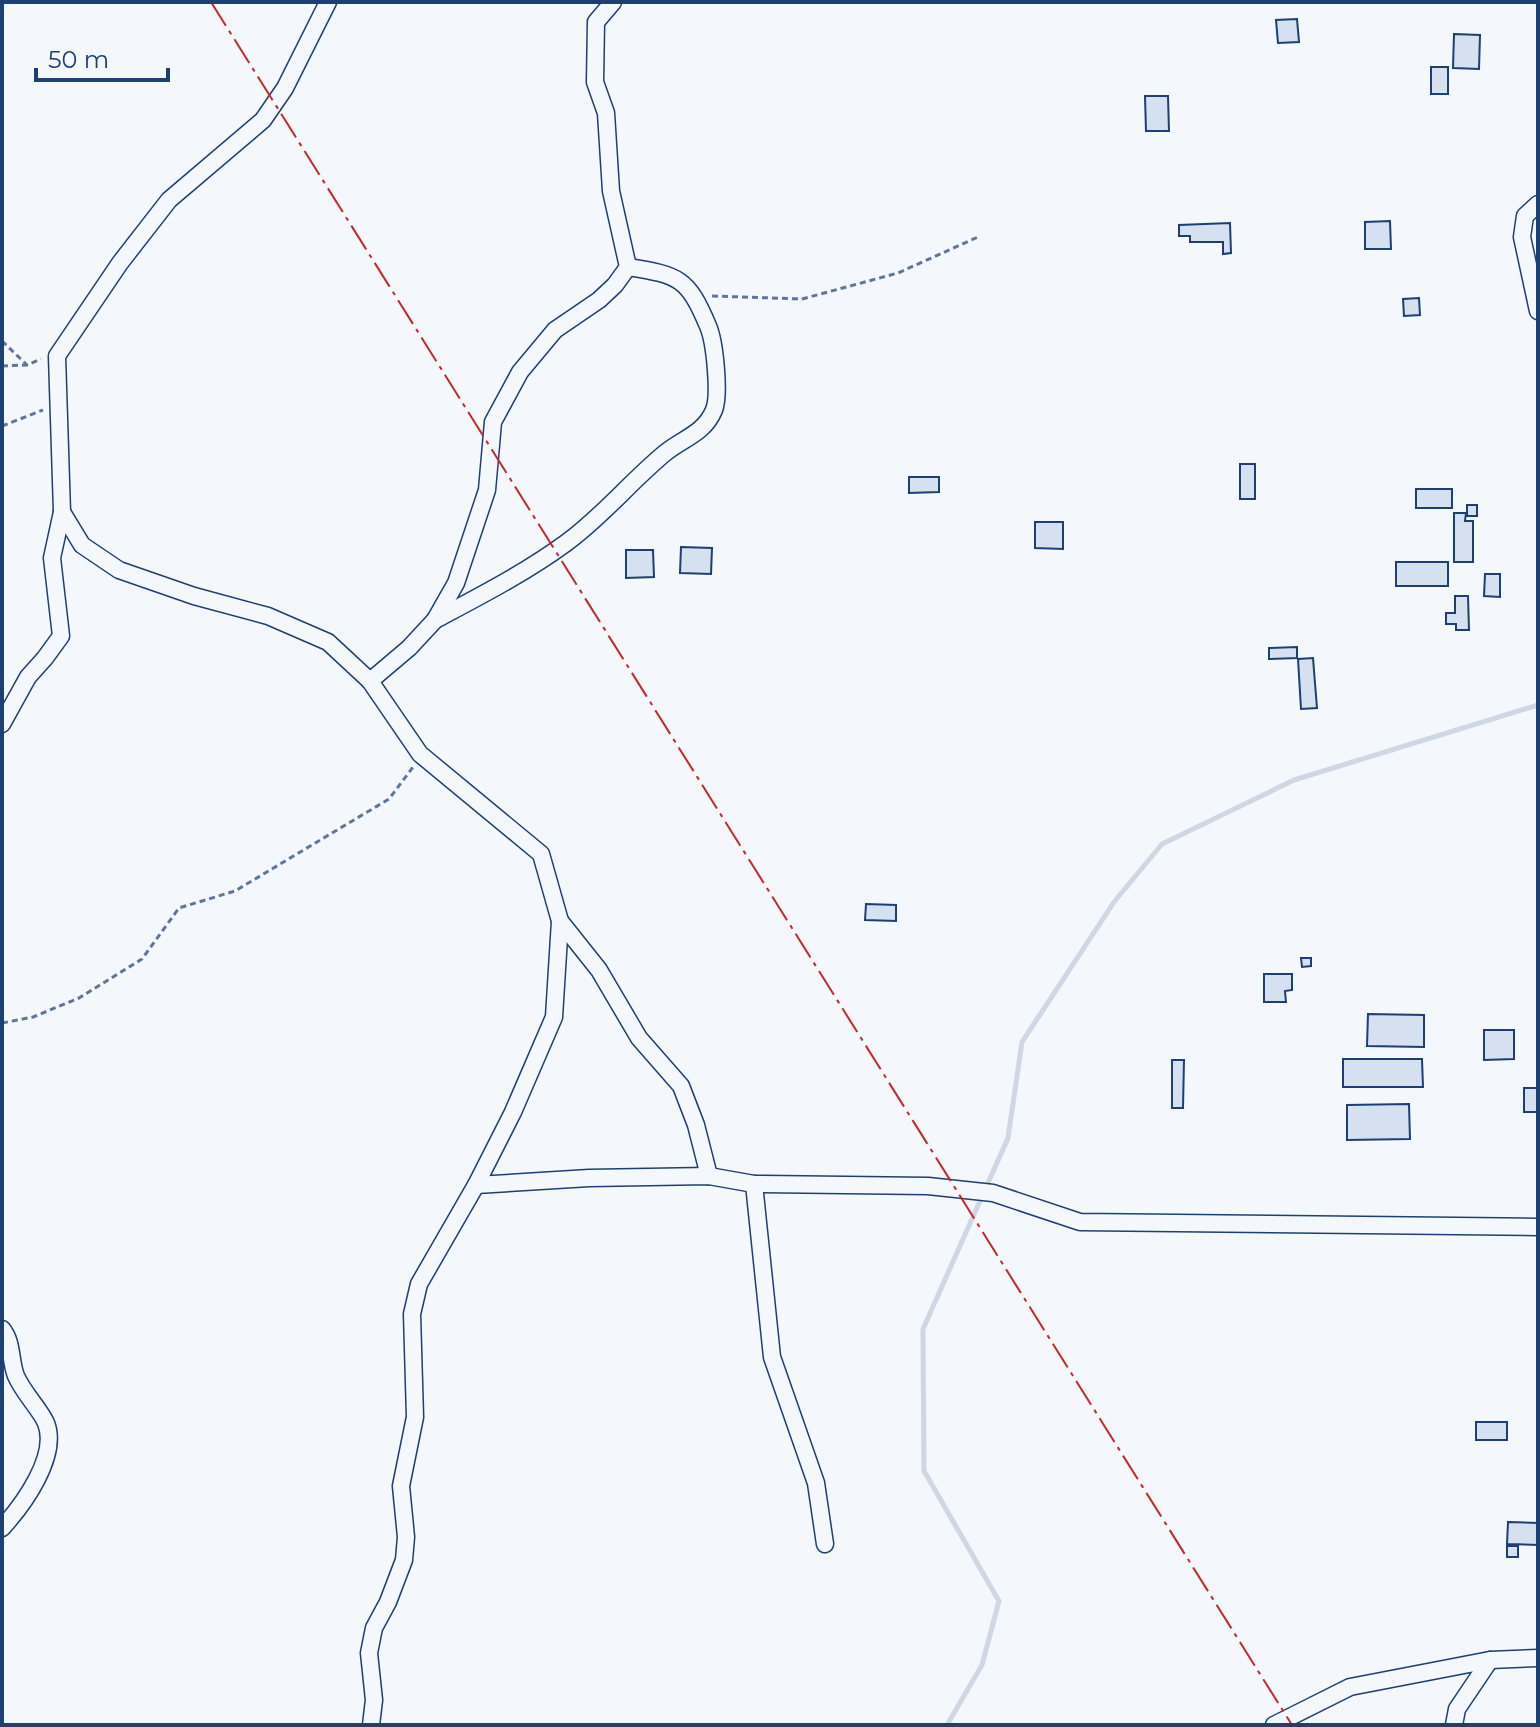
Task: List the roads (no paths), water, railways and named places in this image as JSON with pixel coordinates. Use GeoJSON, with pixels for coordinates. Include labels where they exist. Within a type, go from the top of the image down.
{"type":"FeatureCollection","features":[{"type":"Feature","properties":{"kind":"street"},"geometry":{"type":"LineString","coordinates":[[2,724],[28,677],[61,636],[52,558],[62,512],[57,356],[120,263],[169,200],[263,120],[285,88],[328,2]]}},
{"type":"Feature","properties":{"kind":"street"},"geometry":{"type":"LineString","coordinates":[[370,681],[409,648],[435,620],[456,583],[487,490],[493,422],[520,372],[555,330],[599,300],[628,267],[611,191],[606,113],[595,82],[596,22],[613,2]]}},
{"type":"Feature","properties":{"kind":"street"},"geometry":{"type":"LineString","coordinates":[[1538,204],[1525,216],[1522,237],[1538,311]]}},
{"type":"Feature","properties":{"kind":"street"},"geometry":{"type":"LineString","coordinates":[[435,620],[512,579],[568,542],[667,451],[700,432],[715,408],[711,332],[696,296],[683,283],[664,273],[628,267]]}},
{"type":"Feature","properties":{"kind":"street"},"geometry":{"type":"LineString","coordinates":[[62,512],[82,545],[119,570],[182,592],[268,616],[328,642],[370,681],[420,754],[541,854],[560,921],[554,1017],[513,1112],[476,1185],[419,1284],[412,1314],[415,1417],[401,1486],[404,1560],[374,1628],[369,1653],[374,1700],[371,1725]]}},
{"type":"Feature","properties":{"kind":"street"},"geometry":{"type":"LineString","coordinates":[[560,921],[599,970],[639,1038],[681,1086],[696,1125],[709,1176]]}},
{"type":"Feature","properties":{"kind":"street"},"geometry":{"type":"LineString","coordinates":[[476,1185],[589,1178],[709,1176],[754,1184],[928,1186],[993,1193],[1080,1222],[1538,1227]]}},
{"type":"Feature","properties":{"kind":"street"},"geometry":{"type":"LineString","coordinates":[[754,1184],[772,1357],[816,1483],[825,1544]]}},
{"type":"Feature","properties":{"kind":"street"},"geometry":{"type":"LineString","coordinates":[[2,1329],[7,1335],[15,1373],[26,1396],[46,1423],[49,1442],[47,1459],[37,1478],[2,1528]]}},
{"type":"Feature","properties":{"kind":"street"},"geometry":{"type":"LineString","coordinates":[[1274,1725],[1350,1687],[1490,1660],[1538,1658]]}},
{"type":"Feature","properties":{"kind":"street"},"geometry":{"type":"LineString","coordinates":[[1454,1725],[1457,1709],[1490,1660]]}},
{"type":"Feature","properties":{"kind":"waterway"},"geometry":{"type":"LineString","coordinates":[[947,1725],[982,1665],[999,1601],[924,1471],[923,1329],[1008,1138],[1022,1042],[1114,902],[1162,844],[1294,780],[1538,705]]}}]}
